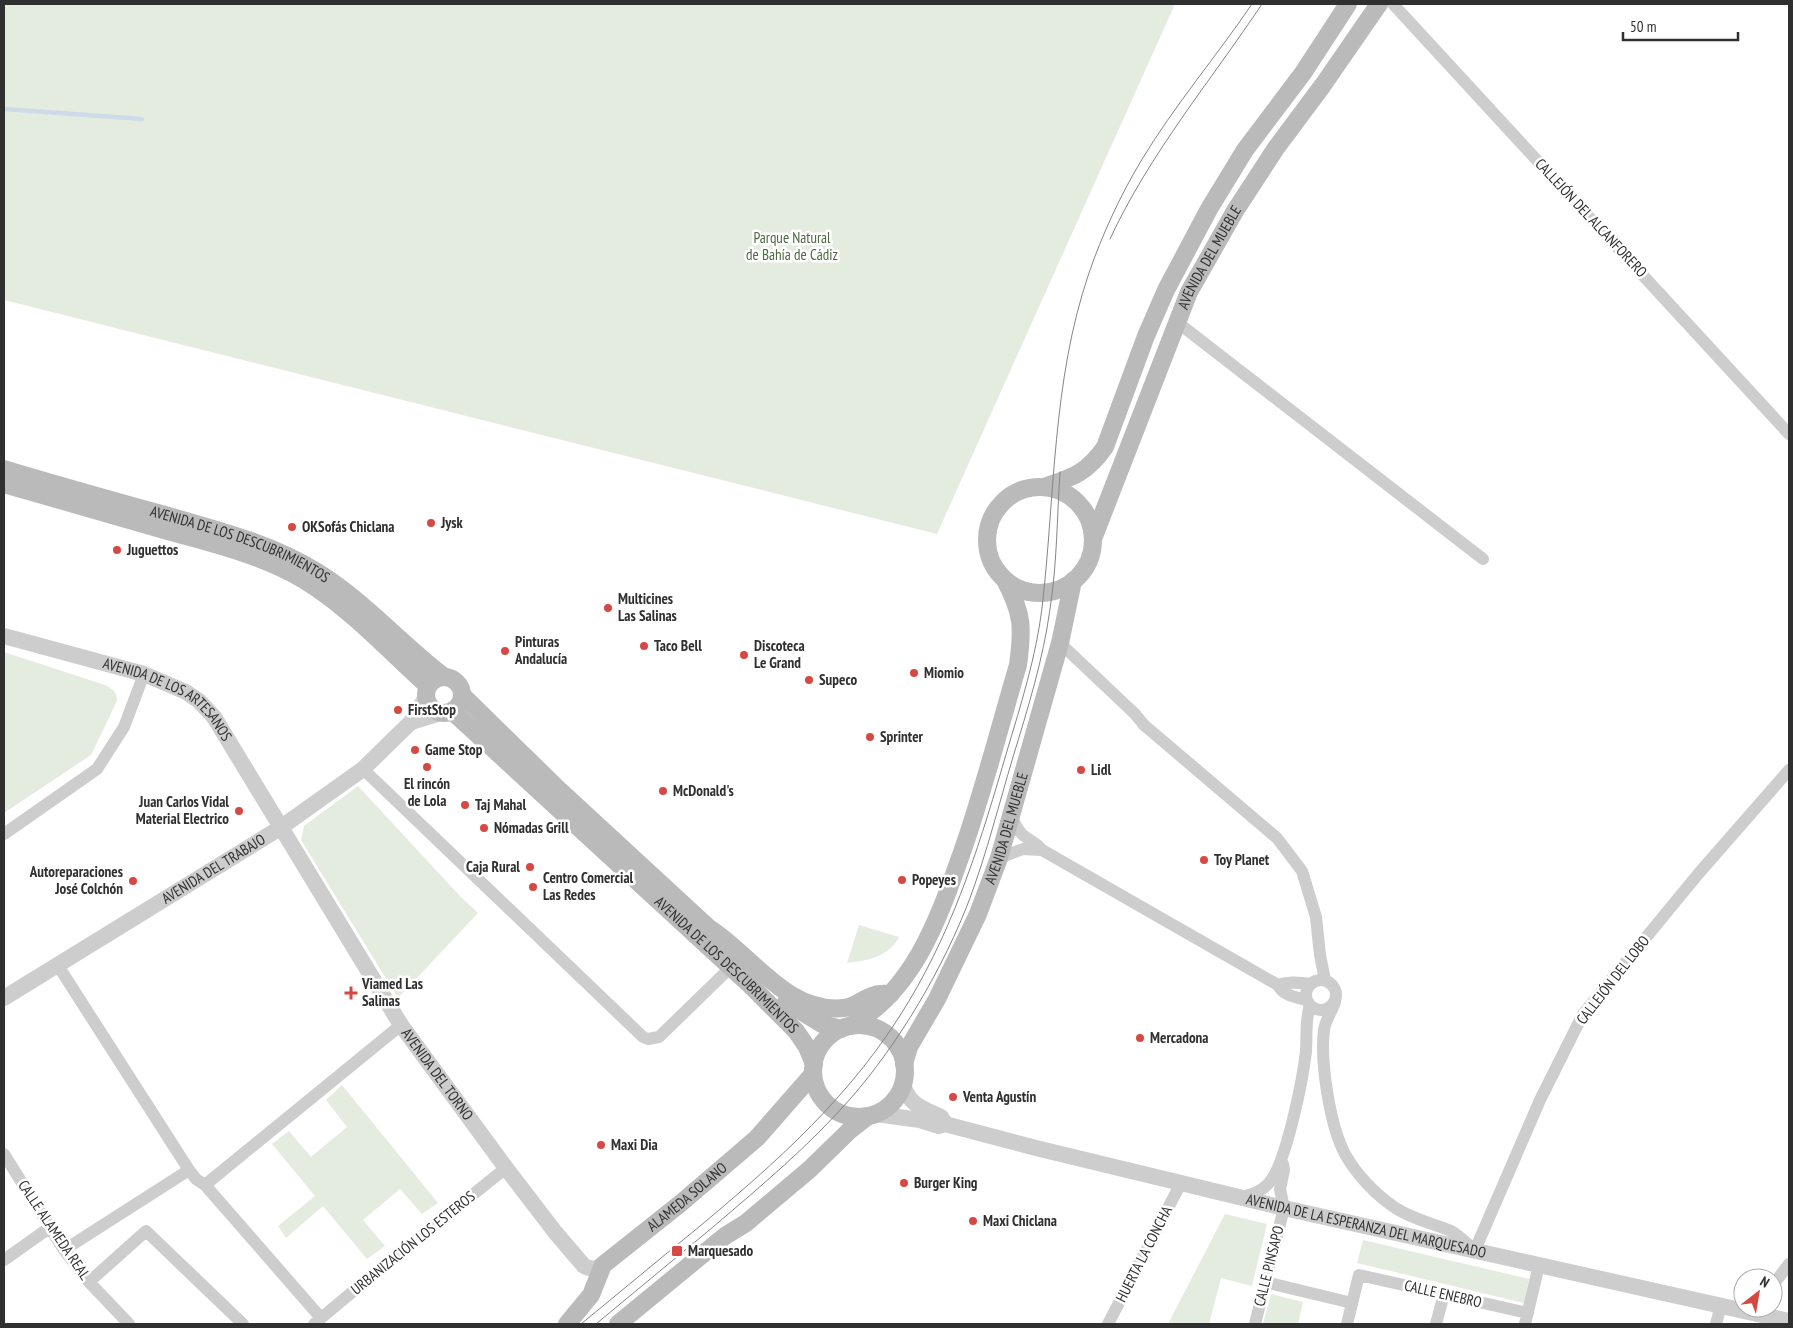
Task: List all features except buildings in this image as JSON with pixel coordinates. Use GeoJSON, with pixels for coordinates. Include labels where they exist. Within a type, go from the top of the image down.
{"type":"FeatureCollection","features":[{"type":"Feature","properties":{"kind":"main road","name":"AVENIDA DEL MUEBLE"},"geometry":{"type":"LineString","coordinates":[[1044,487],[1085,470],[1105,447],[1146,336],[1166,290],[1208,209],[1245,150],[1303,73],[1348,4]]}},
{"type":"Feature","properties":{"kind":"main road","name":"AVENIDA DEL MUEBLE"},"geometry":{"type":"LineString","coordinates":[[1093,539],[1189,292],[1235,211],[1276,148],[1323,85],[1379,4]]}},
{"type":"Feature","properties":{"kind":"main road","name":"AVENIDA DE LOS DESCUBRIMIENTOS"},"geometry":{"type":"LineString","coordinates":[[4,470],[233,535],[278,551],[337,585],[374,616],[419,658],[432,686]]}},
{"type":"Feature","properties":{"kind":"main road","name":"AVENIDA DE LOS DESCUBRIMIENTOS"},"geometry":{"type":"LineString","coordinates":[[4,484],[226,547],[280,568],[320,590],[432,686]]}},
{"type":"Feature","properties":{"kind":"main road"},"geometry":{"type":"LineString","coordinates":[[872,1115],[847,1116],[830,1107],[818,1092],[813,1069],[820,1047],[826,1039],[867,1017],[900,984],[913,965],[927,943],[940,914],[974,820],[1018,666],[1021,643],[1021,620],[1015,599],[1005,580],[993,564],[987,544],[987,530],[991,517],[1009,496],[1020,490],[1032,487],[1057,489],[1072,498],[1087,516],[1093,539],[1092,551],[1088,562],[1081,572],[1073,581],[1063,587],[1043,592],[1029,592],[1005,580]]}},
{"type":"Feature","properties":{"kind":"main road","name":"AVENIDA DEL MUEBLE"},"geometry":{"type":"LineString","coordinates":[[904,1064],[909,1047],[937,999],[978,914],[999,858],[1060,643],[1073,581]]}},
{"type":"Feature","properties":{"kind":"main road"},"geometry":{"type":"LineString","coordinates":[[449,677],[459,684],[463,696],[457,708],[446,712],[430,707],[432,686],[449,677]]}},
{"type":"Feature","properties":{"kind":"main road","name":"AVENIDA DE LOS DESCUBRIMIENTOS"},"geometry":{"type":"LineString","coordinates":[[463,696],[555,786],[709,928],[724,938],[789,995],[808,1003],[828,1008],[846,1008],[875,995],[891,994]]}},
{"type":"Feature","properties":{"kind":"main road","name":"AVENIDA DE LOS DESCUBRIMIENTOS"},"geometry":{"type":"LineString","coordinates":[[446,712],[731,967],[796,1031],[807,1047],[813,1069]]}},
{"type":"Feature","properties":{"kind":"main road","name":"AVENIDA DE LOS DESCUBRIMIENTOS"},"geometry":{"type":"LineString","coordinates":[[709,928],[718,942],[779,997],[822,1024],[846,1028]]}},
{"type":"Feature","properties":{"kind":"main road"},"geometry":{"type":"LineString","coordinates":[[618,1324],[726,1236],[746,1223],[810,1169],[849,1131],[893,1102],[903,1085],[904,1064],[899,1049],[887,1035],[869,1026],[846,1028]]}},
{"type":"Feature","properties":{"kind":"main road","name":"ALAMEDA SOLANO"},"geometry":{"type":"LineString","coordinates":[[567,1324],[591,1295],[604,1265],[757,1138],[813,1069]]}},
{"type":"Feature","properties":{"kind":"street","name":"CALLEJÓN DEL ALCANFORERO"},"geometry":{"type":"LineString","coordinates":[[1393,4],[1789,434]]}},
{"type":"Feature","properties":{"kind":"street"},"geometry":{"type":"LineString","coordinates":[[1177,322],[1483,559]]}},
{"type":"Feature","properties":{"kind":"street","name":"AVENIDA DE LOS ARTESANOS"},"geometry":{"type":"LineString","coordinates":[[4,636],[144,674],[186,692],[199,701],[214,717],[280,828]]}},
{"type":"Feature","properties":{"kind":"street"},"geometry":{"type":"LineString","coordinates":[[1060,643],[1135,714],[1144,725],[1277,838],[1302,871],[1316,917],[1325,980]]}},
{"type":"Feature","properties":{"kind":"street"},"geometry":{"type":"LineString","coordinates":[[4,834],[97,769],[124,727],[144,674]]}},
{"type":"Feature","properties":{"kind":"street"},"geometry":{"type":"LineString","coordinates":[[411,722],[432,686]]}},
{"type":"Feature","properties":{"kind":"street"},"geometry":{"type":"LineString","coordinates":[[411,722],[446,712]]}},
{"type":"Feature","properties":{"kind":"street","name":"AVENIDA DEL TRABAJO"},"geometry":{"type":"LineString","coordinates":[[4,998],[280,828],[363,769],[411,722]]}},
{"type":"Feature","properties":{"kind":"street"},"geometry":{"type":"LineString","coordinates":[[363,769],[643,1037],[659,1037],[731,967]]}},
{"type":"Feature","properties":{"kind":"street","name":"CALLEJÓN DEL LOBO"},"geometry":{"type":"LineString","coordinates":[[1475,1250],[1540,1100],[1583,1014],[1699,873],[1789,770]]}},
{"type":"Feature","properties":{"kind":"street"},"geometry":{"type":"LineString","coordinates":[[1011,815],[1022,835],[1037,844],[1042,850],[1278,986],[1281,991],[1289,996],[1309,1003],[1315,1009],[1326,1010],[1335,1002]]}},
{"type":"Feature","properties":{"kind":"street","name":"AVENIDA DEL TORNO"},"geometry":{"type":"LineString","coordinates":[[280,828],[401,1025],[506,1168],[555,1232],[584,1266],[596,1269],[604,1265]]}},
{"type":"Feature","properties":{"kind":"street"},"geometry":{"type":"LineString","coordinates":[[999,858],[1023,849],[1042,850]]}},
{"type":"Feature","properties":{"kind":"street"},"geometry":{"type":"LineString","coordinates":[[57,964],[189,1170],[196,1179],[206,1185],[318,1321]]}},
{"type":"Feature","properties":{"kind":"street"},"geometry":{"type":"LineString","coordinates":[[1241,1197],[1262,1190],[1270,1183],[1282,1160],[1304,1068],[1307,1042],[1306,1017],[1309,1003],[1307,989],[1316,981],[1325,980],[1333,985],[1337,996],[1324,1028],[1304,1068]]}},
{"type":"Feature","properties":{"kind":"street"},"geometry":{"type":"LineString","coordinates":[[1278,986],[1289,983],[1311,984]]}},
{"type":"Feature","properties":{"kind":"street"},"geometry":{"type":"LineString","coordinates":[[206,1185],[401,1025]]}},
{"type":"Feature","properties":{"kind":"street"},"geometry":{"type":"LineString","coordinates":[[1324,1028],[1323,1045],[1326,1087],[1345,1154],[1367,1183],[1395,1208],[1409,1216],[1453,1232],[1475,1250]]}},
{"type":"Feature","properties":{"kind":"street"},"geometry":{"type":"LineString","coordinates":[[872,1115],[920,1120],[940,1126],[945,1124],[941,1118],[918,1107],[911,1101],[903,1085]]}},
{"type":"Feature","properties":{"kind":"street","name":"AVENIDA DE LA ESPERANZA DEL MARQUESADO"},"geometry":{"type":"LineString","coordinates":[[945,1124],[1027,1146],[1284,1208],[1733,1307]]}},
{"type":"Feature","properties":{"kind":"street","name":"CALLE ALAMEDA REAL"},"geometry":{"type":"LineString","coordinates":[[4,1154],[64,1250],[89,1282],[129,1324]]}},
{"type":"Feature","properties":{"kind":"street"},"geometry":{"type":"LineString","coordinates":[[1282,1160],[1284,1170],[1280,1189],[1284,1208]]}},
{"type":"Feature","properties":{"kind":"street","name":"URBANIZACIÓN LOS ESTEROS"},"geometry":{"type":"LineString","coordinates":[[318,1321],[506,1168]]}},
{"type":"Feature","properties":{"kind":"street"},"geometry":{"type":"LineString","coordinates":[[64,1250],[189,1170]]}},
{"type":"Feature","properties":{"kind":"street","name":"HUERTA LA CONCHA"},"geometry":{"type":"LineString","coordinates":[[1108,1324],[1180,1183]]}},
{"type":"Feature","properties":{"kind":"street","name":"CALLE PINSAPO"},"geometry":{"type":"LineString","coordinates":[[1255,1324],[1284,1208]]}},
{"type":"Feature","properties":{"kind":"street"},"geometry":{"type":"LineString","coordinates":[[4,1260],[50,1228]]}},
{"type":"Feature","properties":{"kind":"street"},"geometry":{"type":"LineString","coordinates":[[89,1282],[146,1231],[243,1324]]}},
{"type":"Feature","properties":{"kind":"street"},"geometry":{"type":"LineString","coordinates":[[1526,1319],[1539,1265]]}},
{"type":"Feature","properties":{"kind":"street","name":"CALLE ENEBRO"},"geometry":{"type":"LineString","coordinates":[[1352,1303],[1359,1275],[1444,1294],[1526,1319]]}},
{"type":"Feature","properties":{"kind":"street"},"geometry":{"type":"LineString","coordinates":[[1265,1282],[1352,1303],[1347,1324]]}},
{"type":"Feature","properties":{"kind":"street"},"geometry":{"type":"LineString","coordinates":[[1436,1324],[1444,1294]]}},
{"type":"Feature","properties":{"kind":"street"},"geometry":{"type":"LineString","coordinates":[[1716,1324],[1721,1305]]}},
{"type":"Feature","properties":{"kind":"green space","name":"Parque Natural de Bahía de Cádiz"},"geometry":{"type":"Polygon","coordinates":[[[4,4],[1175,4],[937,534],[4,300],[4,4]]]}},
{"type":"Feature","properties":{"kind":"green space"},"geometry":{"type":"Polygon","coordinates":[[[4,652],[105,685],[114,691],[117,701],[91,755],[4,813],[4,652]]]}},
{"type":"Feature","properties":{"kind":"green space"},"geometry":{"type":"Polygon","coordinates":[[[358,786],[478,913],[398,998],[301,840],[304,826],[358,786]]]}},
{"type":"Feature","properties":{"kind":"green space"},"geometry":{"type":"Polygon","coordinates":[[[859,925],[899,937],[890,949],[884,953],[870,959],[847,963],[859,925]]]}},
{"type":"Feature","properties":{"kind":"green space"},"geometry":{"type":"Polygon","coordinates":[[[342,1085],[438,1203],[422,1214],[400,1189],[363,1220],[385,1246],[367,1259],[323,1206],[286,1238],[278,1226],[315,1196],[272,1144],[289,1131],[311,1157],[347,1127],[326,1100],[342,1085]]]}},
{"type":"Feature","properties":{"kind":"green space"},"geometry":{"type":"Polygon","coordinates":[[[1225,1214],[1267,1224],[1252,1286],[1221,1278],[1209,1324],[1168,1324],[1225,1214]]]}},
{"type":"Feature","properties":{"kind":"green space"},"geometry":{"type":"Polygon","coordinates":[[[1363,1240],[1529,1279],[1524,1303],[1357,1263],[1363,1240]]]}},
{"type":"Feature","properties":{"kind":"green space"},"geometry":{"type":"Polygon","coordinates":[[[1271,1294],[1303,1302],[1298,1324],[1263,1324],[1271,1294]]]}},
{"type":"Feature","properties":{"kind":"waterway"},"geometry":{"type":"LineString","coordinates":[[4,109],[142,119]]}},
{"type":"Feature","properties":{"kind":"tram line"},"geometry":{"type":"LineString","coordinates":[[581,1324],[725,1205],[784,1153],[812,1125],[838,1097],[887,1035],[926,971],[954,910],[988,815],[1032,662],[1042,608],[1061,397],[1077,314],[1089,273],[1112,216],[1141,161],[1167,121],[1252,4]]}},
{"type":"Feature","properties":{"kind":"tram line"},"geometry":{"type":"LineString","coordinates":[[1110,239],[1126,207],[1162,147],[1262,4]]}},
{"type":"Feature","properties":{"kind":"tram line"},"geometry":{"type":"LineString","coordinates":[[596,1324],[749,1196],[835,1116],[886,1053],[903,1029],[934,977],[959,924],[976,881],[1039,665],[1052,592],[1060,472]]}},
{"type":"Feature","properties":{"kind":"place","name":"Jysk"},"geometry":{"type":"Point","coordinates":[431,523]}},
{"type":"Feature","properties":{"kind":"place","name":"OKSofás Chiclana"},"geometry":{"type":"Point","coordinates":[292,527]}},
{"type":"Feature","properties":{"kind":"place","name":"Juguettos"},"geometry":{"type":"Point","coordinates":[117,550]}},
{"type":"Feature","properties":{"kind":"place","name":"Multicines Las Salinas"},"geometry":{"type":"Point","coordinates":[608,608]}},
{"type":"Feature","properties":{"kind":"place","name":"Taco Bell"},"geometry":{"type":"Point","coordinates":[644,646]}},
{"type":"Feature","properties":{"kind":"place","name":"Pinturas Andalucía"},"geometry":{"type":"Point","coordinates":[505,651]}},
{"type":"Feature","properties":{"kind":"place","name":"Discoteca Le Grand"},"geometry":{"type":"Point","coordinates":[744,655]}},
{"type":"Feature","properties":{"kind":"place","name":"Miomio"},"geometry":{"type":"Point","coordinates":[914,673]}},
{"type":"Feature","properties":{"kind":"place","name":"Supeco"},"geometry":{"type":"Point","coordinates":[809,680]}},
{"type":"Feature","properties":{"kind":"place","name":"FirstStop"},"geometry":{"type":"Point","coordinates":[398,710]}},
{"type":"Feature","properties":{"kind":"place","name":"Sprinter"},"geometry":{"type":"Point","coordinates":[870,737]}},
{"type":"Feature","properties":{"kind":"place","name":"Game Stop"},"geometry":{"type":"Point","coordinates":[415,750]}},
{"type":"Feature","properties":{"kind":"place","name":"El rincón de Lola"},"geometry":{"type":"Point","coordinates":[427,767]}},
{"type":"Feature","properties":{"kind":"place","name":"Lidl"},"geometry":{"type":"Point","coordinates":[1081,770]}},
{"type":"Feature","properties":{"kind":"place","name":"McDonald's"},"geometry":{"type":"Point","coordinates":[663,791]}},
{"type":"Feature","properties":{"kind":"place","name":"Taj Mahal"},"geometry":{"type":"Point","coordinates":[465,805]}},
{"type":"Feature","properties":{"kind":"place","name":"Juan Carlos Vidal Material Electrico"},"geometry":{"type":"Point","coordinates":[239,811]}},
{"type":"Feature","properties":{"kind":"place","name":"Nómadas Grill"},"geometry":{"type":"Point","coordinates":[484,828]}},
{"type":"Feature","properties":{"kind":"place","name":"Toy Planet"},"geometry":{"type":"Point","coordinates":[1204,860]}},
{"type":"Feature","properties":{"kind":"place","name":"Caja Rural"},"geometry":{"type":"Point","coordinates":[530,867]}},
{"type":"Feature","properties":{"kind":"place","name":"Popeyes"},"geometry":{"type":"Point","coordinates":[902,880]}},
{"type":"Feature","properties":{"kind":"place","name":"Autoreparaciones José Colchón"},"geometry":{"type":"Point","coordinates":[133,881]}},
{"type":"Feature","properties":{"kind":"place","name":"Centro Comercial Las Redes"},"geometry":{"type":"Point","coordinates":[533,887]}},
{"type":"Feature","properties":{"kind":"place","name":"Viamed Las Salinas"},"geometry":{"type":"Point","coordinates":[351,993]}},
{"type":"Feature","properties":{"kind":"place","name":"Mercadona"},"geometry":{"type":"Point","coordinates":[1140,1038]}},
{"type":"Feature","properties":{"kind":"place","name":"Venta Agustín"},"geometry":{"type":"Point","coordinates":[953,1097]}},
{"type":"Feature","properties":{"kind":"place","name":"Maxi Dia"},"geometry":{"type":"Point","coordinates":[601,1145]}},
{"type":"Feature","properties":{"kind":"place","name":"Burger King"},"geometry":{"type":"Point","coordinates":[904,1183]}},
{"type":"Feature","properties":{"kind":"place","name":"Maxi Chiclana"},"geometry":{"type":"Point","coordinates":[973,1221]}},
{"type":"Feature","properties":{"kind":"place","name":"Marquesado"},"geometry":{"type":"Point","coordinates":[677,1251]}}]}
